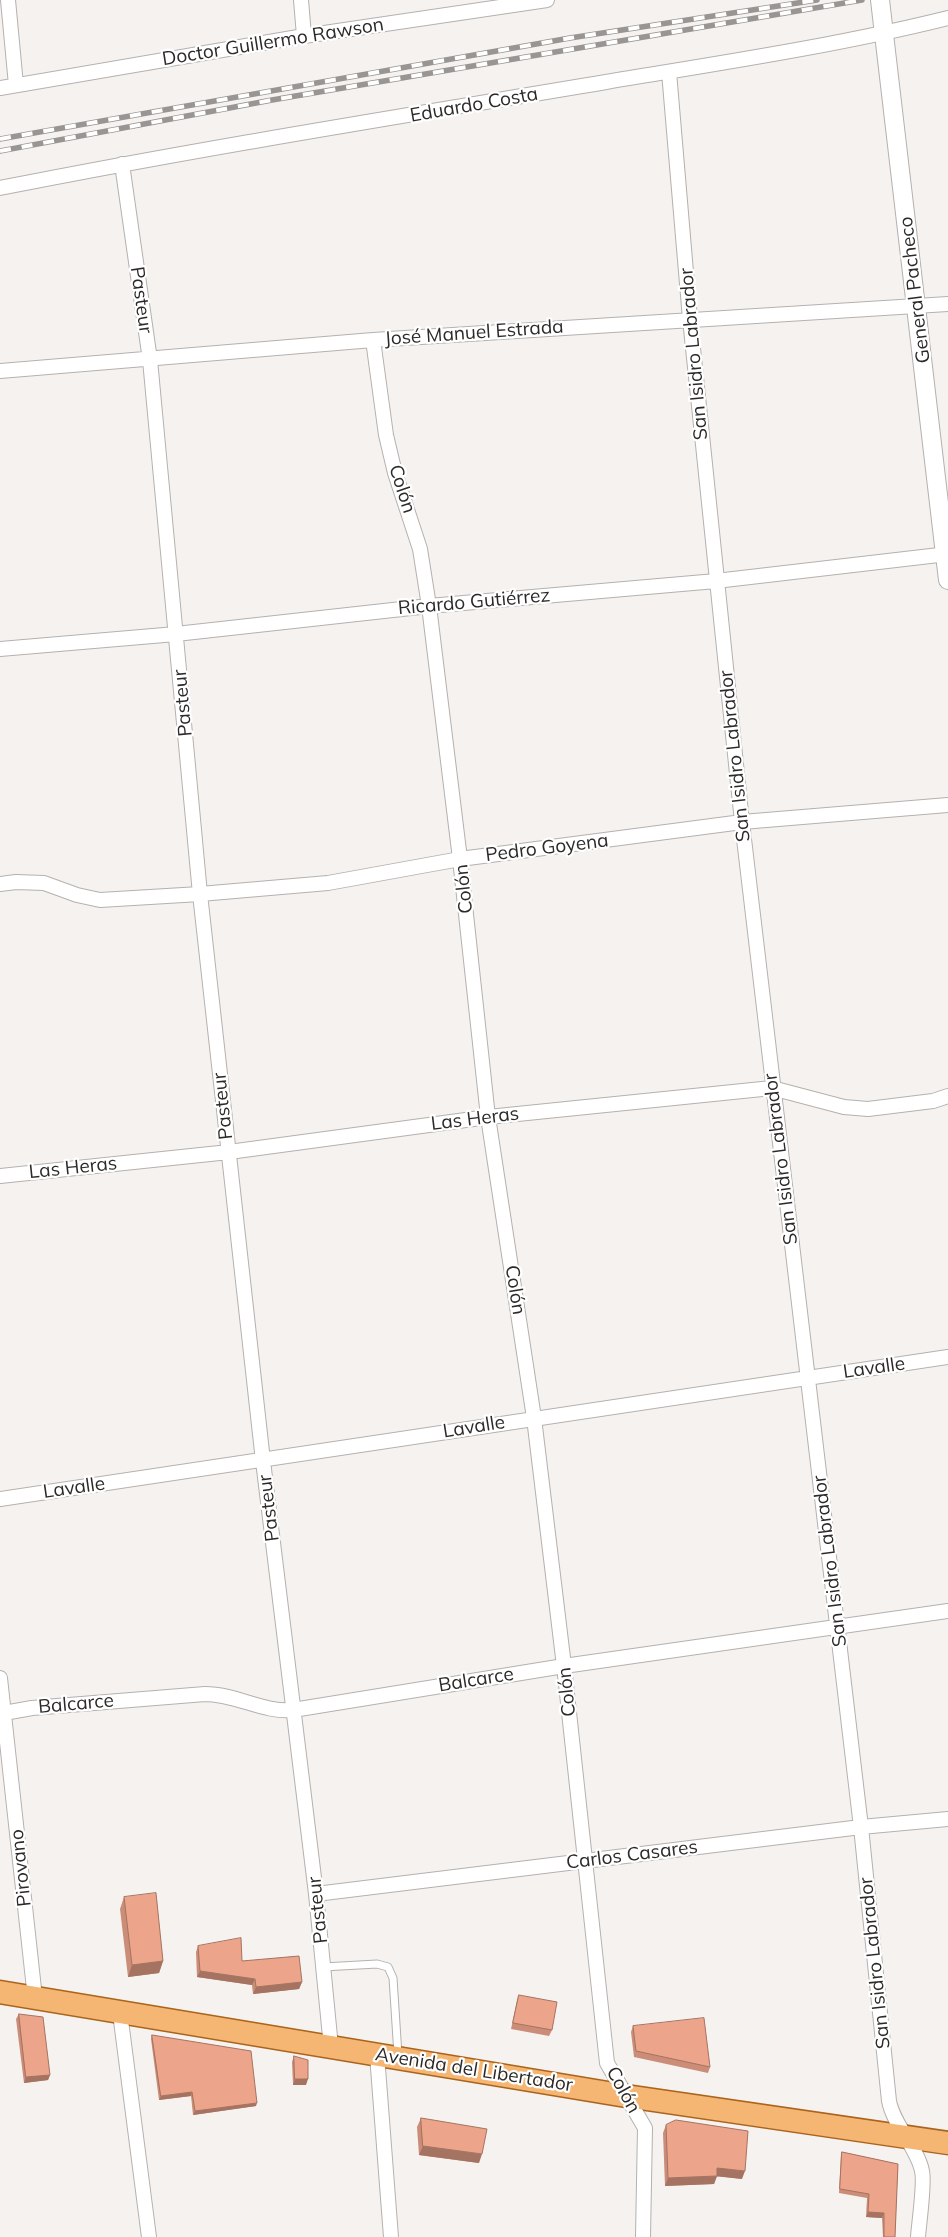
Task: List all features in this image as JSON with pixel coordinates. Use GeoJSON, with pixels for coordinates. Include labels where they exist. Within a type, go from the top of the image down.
{"type":"FeatureCollection","features":[{"type":"Feature","properties":{"kind":"main road","name":"Avenida del Libertador"},"geometry":{"type":"LineString","coordinates":[[0,1992],[626,2096],[948,2142]]}},
{"type":"Feature","properties":{"kind":"street"},"geometry":{"type":"LineString","coordinates":[[8,0],[16,85]]}},
{"type":"Feature","properties":{"kind":"street"},"geometry":{"type":"LineString","coordinates":[[301,0],[304,36]]}},
{"type":"Feature","properties":{"kind":"street","name":"General Pacheco"},"geometry":{"type":"LineString","coordinates":[[880,0],[947,555],[948,580]]}},
{"type":"Feature","properties":{"kind":"street","name":"Doctor Guillermo Rawson"},"geometry":{"type":"LineString","coordinates":[[0,88],[304,36],[538,1]]}},
{"type":"Feature","properties":{"kind":"street","name":"Eduardo Costa"},"geometry":{"type":"LineString","coordinates":[[0,188],[122,164],[669,72],[884,33],[948,18]]}},
{"type":"Feature","properties":{"kind":"street","name":"San Isidro Labrador"},"geometry":{"type":"LineString","coordinates":[[669,72],[690,319],[716,581],[772,1088],[861,1827],[889,2102],[891,2114],[906,2137],[923,2172],[918,2237]]}},
{"type":"Feature","properties":{"kind":"street","name":"Pasteur"},"geometry":{"type":"LineString","coordinates":[[122,164],[150,360],[200,894],[263,1460],[316,1894],[332,2047]]}},
{"type":"Feature","properties":{"kind":"street","name":"José Manuel Estrada"},"geometry":{"type":"LineString","coordinates":[[0,371],[373,340],[948,304]]}},
{"type":"Feature","properties":{"kind":"street","name":"Colón"},"geometry":{"type":"LineString","coordinates":[[373,340],[386,435],[395,474],[420,549],[429,606],[460,859],[488,1117],[534,1418],[564,1666],[607,2063],[644,2128],[643,2237]]}},
{"type":"Feature","properties":{"kind":"street","name":"Ricardo Gutiérrez"},"geometry":{"type":"LineString","coordinates":[[0,649],[176,634],[429,606],[716,581],[947,555]]}},
{"type":"Feature","properties":{"kind":"street","name":"Pedro Goyena"},"geometry":{"type":"LineString","coordinates":[[0,884],[16,882],[44,884],[77,895],[100,900],[200,894],[328,883],[460,859],[742,822],[948,804]]}},
{"type":"Feature","properties":{"kind":"street","name":"Las Heras"},"geometry":{"type":"LineString","coordinates":[[0,1176],[228,1152],[488,1117],[772,1088],[844,1107],[868,1109],[933,1101],[948,1096]]}},
{"type":"Feature","properties":{"kind":"street","name":"Lavalle"},"geometry":{"type":"LineString","coordinates":[[0,1499],[948,1357]]}},
{"type":"Feature","properties":{"kind":"street","name":"Balcarce"},"geometry":{"type":"LineString","coordinates":[[4,1713],[32,1708],[205,1694],[221,1694],[282,1711],[293,1710],[564,1666],[948,1611]]}},
{"type":"Feature","properties":{"kind":"street","name":"Pirovano"},"geometry":{"type":"LineString","coordinates":[[0,1678],[35,1998]]}},
{"type":"Feature","properties":{"kind":"street","name":"Carlos Casares"},"geometry":{"type":"LineString","coordinates":[[316,1894],[861,1827],[948,1819]]}},
{"type":"Feature","properties":{"kind":"street"},"geometry":{"type":"LineString","coordinates":[[120,2013],[149,2237]]}},
{"type":"Feature","properties":{"kind":"street"},"geometry":{"type":"LineString","coordinates":[[388,2056],[391,2237]]}},
{"type":"Feature","properties":{"kind":"lane"},"geometry":{"type":"LineString","coordinates":[[323,1967],[377,1964],[388,1968],[393,1978],[388,2056]]}},
{"type":"Feature","properties":{"kind":"building"},"geometry":{"type":"Polygon","coordinates":[[[156,1893],[163,1961],[132,1965],[124,1897],[156,1893]]]}},
{"type":"Feature","properties":{"kind":"building"},"geometry":{"type":"Polygon","coordinates":[[[241,1938],[242,1961],[299,1956],[302,1982],[256,1987],[255,1979],[200,1971],[198,1946],[241,1938]]]}},
{"type":"Feature","properties":{"kind":"building"},"geometry":{"type":"Polygon","coordinates":[[[519,1995],[557,2002],[552,2030],[513,2023],[519,1995]]]}},
{"type":"Feature","properties":{"kind":"building"},"geometry":{"type":"Polygon","coordinates":[[[19,2014],[43,2017],[50,2075],[26,2077],[19,2014]]]}},
{"type":"Feature","properties":{"kind":"building"},"geometry":{"type":"Polygon","coordinates":[[[704,2018],[710,2067],[636,2051],[633,2026],[704,2018]]]}},
{"type":"Feature","properties":{"kind":"building"},"geometry":{"type":"Polygon","coordinates":[[[152,2035],[251,2051],[257,2103],[195,2111],[192,2092],[161,2096],[152,2035]]]}},
{"type":"Feature","properties":{"kind":"building"},"geometry":{"type":"Polygon","coordinates":[[[294,2056],[308,2060],[308,2079],[295,2079],[294,2056]]]}},
{"type":"Feature","properties":{"kind":"building"},"geometry":{"type":"Polygon","coordinates":[[[421,2118],[487,2129],[482,2154],[423,2146],[421,2118]]]}},
{"type":"Feature","properties":{"kind":"building"},"geometry":{"type":"Polygon","coordinates":[[[676,2120],[748,2131],[745,2171],[717,2168],[717,2176],[668,2178],[666,2125],[676,2120]]]}},
{"type":"Feature","properties":{"kind":"building"},"geometry":{"type":"Polygon","coordinates":[[[842,2152],[898,2164],[895,2237],[884,2237],[884,2213],[868,2212],[869,2194],[840,2189],[842,2152]]]}},
{"type":"Feature","properties":{"kind":"railway"},"geometry":{"type":"LineString","coordinates":[[0,139],[570,38],[817,0]]}},
{"type":"Feature","properties":{"kind":"railway"},"geometry":{"type":"LineString","coordinates":[[0,151],[272,100],[862,0]]}}]}
